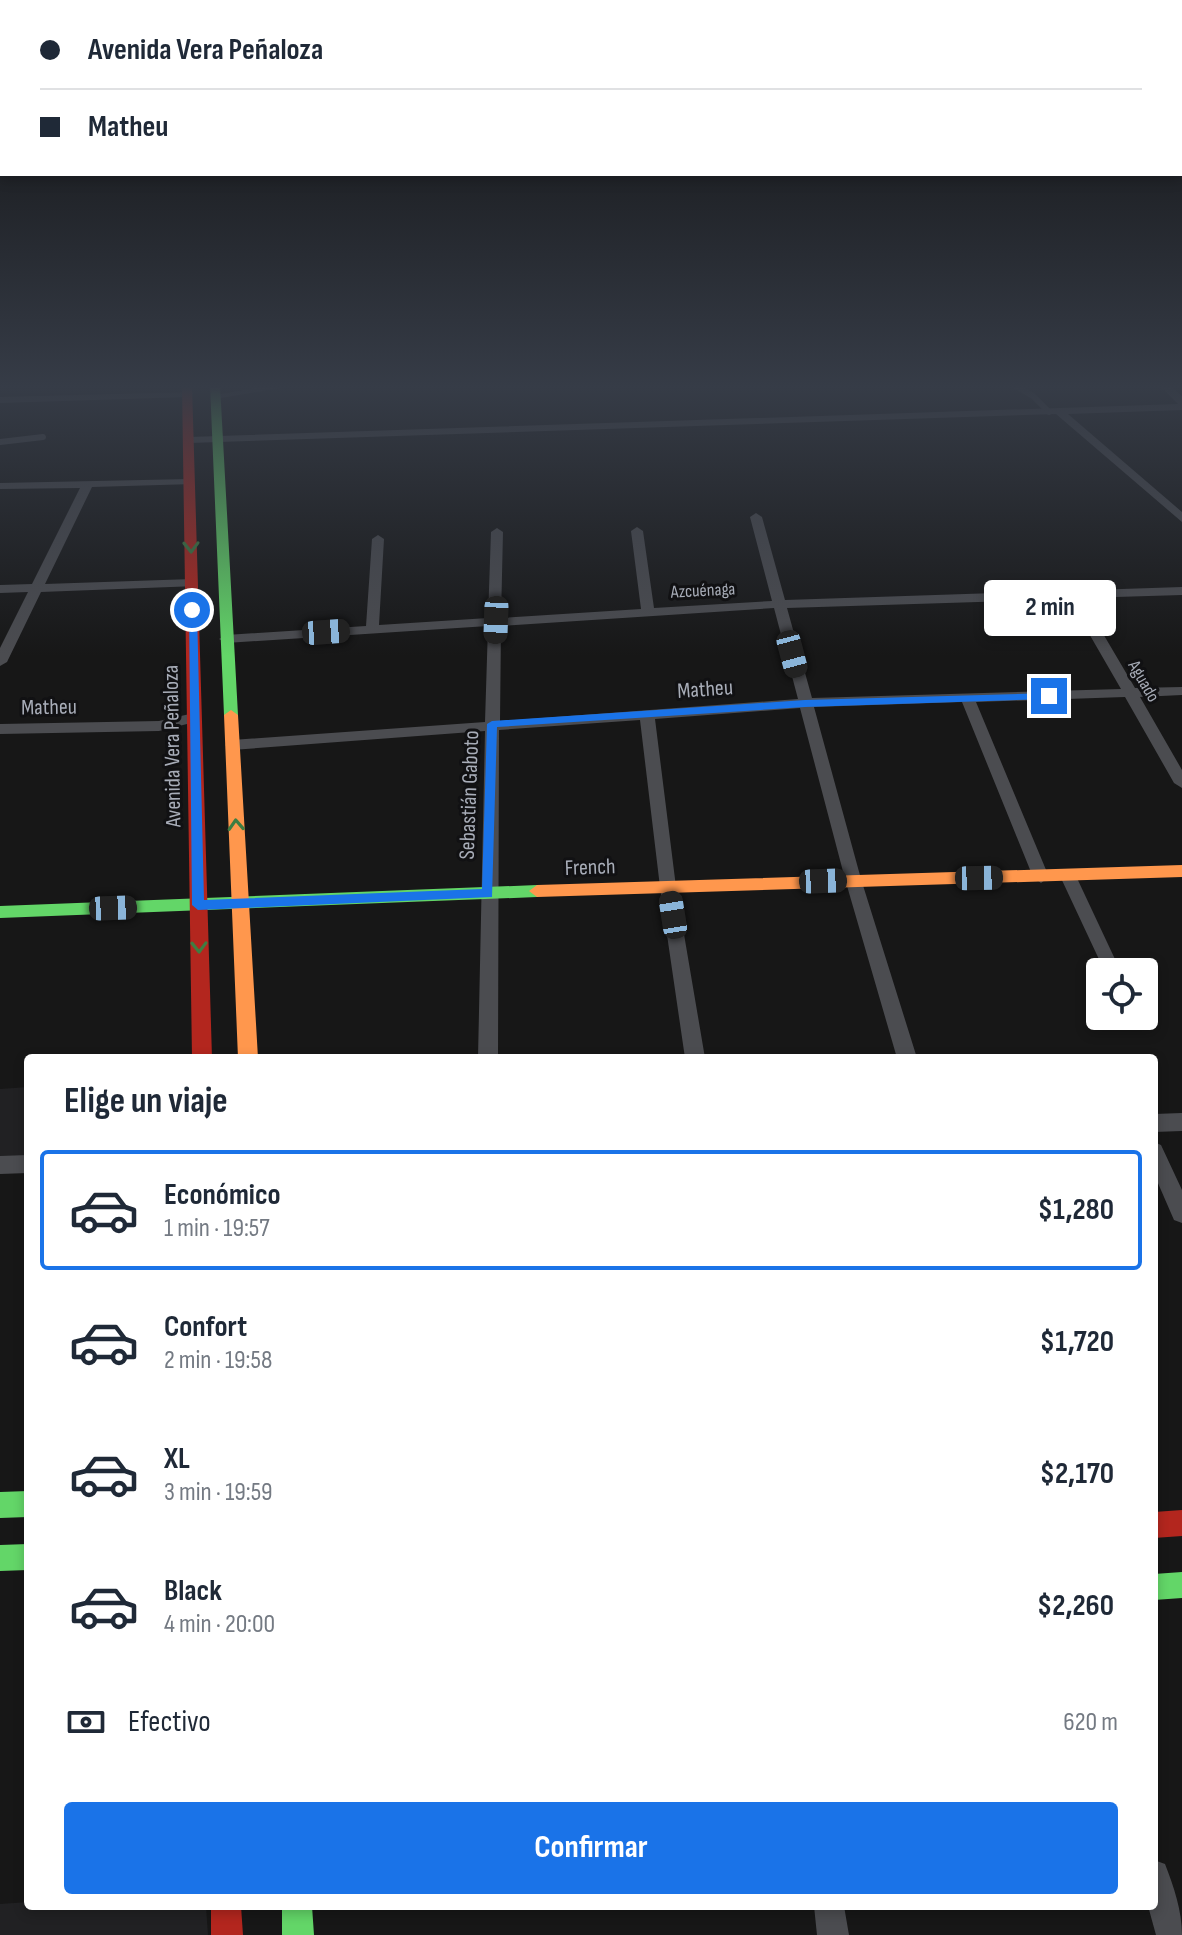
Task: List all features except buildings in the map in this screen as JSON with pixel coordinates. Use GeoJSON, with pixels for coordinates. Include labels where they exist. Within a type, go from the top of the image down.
{"type":"FeatureCollection","features":[{"type":"Feature","properties":{"kind":"main road","name":"Avenida Vera Peñaloza"},"geometry":{"type":"LineString","coordinates":[[190,475],[202,1054]]}},
{"type":"Feature","properties":{"kind":"main road"},"geometry":{"type":"LineString","coordinates":[[219,475],[248,1054]]}},
{"type":"Feature","properties":{"kind":"main road","name":"French"},"geometry":{"type":"LineString","coordinates":[[0,912],[853,879],[1041,877],[1182,871]]}},
{"type":"Feature","properties":{"kind":"main road"},"geometry":{"type":"LineString","coordinates":[[0,1505],[24,1504]]}},
{"type":"Feature","properties":{"kind":"main road"},"geometry":{"type":"LineString","coordinates":[[1158,1525],[1182,1523]]}},
{"type":"Feature","properties":{"kind":"main road"},"geometry":{"type":"LineString","coordinates":[[0,1558],[24,1557]]}},
{"type":"Feature","properties":{"kind":"main road"},"geometry":{"type":"LineString","coordinates":[[1158,1587],[1182,1585]]}},
{"type":"Feature","properties":{"kind":"main road"},"geometry":{"type":"LineString","coordinates":[[226,1910],[227,1935]]}},
{"type":"Feature","properties":{"kind":"main road"},"geometry":{"type":"LineString","coordinates":[[297,1910],[298,1935]]}},
{"type":"Feature","properties":{"kind":"street"},"geometry":{"type":"LineString","coordinates":[[1130,475],[1182,518]]}},
{"type":"Feature","properties":{"kind":"street"},"geometry":{"type":"LineString","coordinates":[[0,486],[190,482]]}},
{"type":"Feature","properties":{"kind":"street"},"geometry":{"type":"LineString","coordinates":[[0,662],[88,484]]}},
{"type":"Feature","properties":{"kind":"street"},"geometry":{"type":"LineString","coordinates":[[756,517],[853,879],[906,1054]]}},
{"type":"Feature","properties":{"kind":"street"},"geometry":{"type":"LineString","coordinates":[[637,531],[648,611]]}},
{"type":"Feature","properties":{"kind":"street","name":"Sebastián Gaboto"},"geometry":{"type":"LineString","coordinates":[[488,1054],[488,893],[497,532]]}},
{"type":"Feature","properties":{"kind":"street"},"geometry":{"type":"LineString","coordinates":[[372,629],[378,539]]}},
{"type":"Feature","properties":{"kind":"street"},"geometry":{"type":"LineString","coordinates":[[0,589],[192,583]]}},
{"type":"Feature","properties":{"kind":"street","name":"Azcuénaga"},"geometry":{"type":"LineString","coordinates":[[226,639],[779,604],[1075,597],[1182,591]]}},
{"type":"Feature","properties":{"kind":"street","name":"Aguado"},"geometry":{"type":"LineString","coordinates":[[1075,597],[1182,783]]}},
{"type":"Feature","properties":{"kind":"street","name":"Matheu"},"geometry":{"type":"LineString","coordinates":[[232,745],[805,703],[1182,691]]}},
{"type":"Feature","properties":{"kind":"street"},"geometry":{"type":"LineString","coordinates":[[968,700],[1041,877]]}},
{"type":"Feature","properties":{"kind":"street"},"geometry":{"type":"LineString","coordinates":[[647,714],[668,887],[694,1054]]}},
{"type":"Feature","properties":{"kind":"street","name":"Matheu"},"geometry":{"type":"LineString","coordinates":[[0,729],[159,726],[194,718]]}},
{"type":"Feature","properties":{"kind":"street"},"geometry":{"type":"LineString","coordinates":[[1068,876],[1107,958]]}},
{"type":"Feature","properties":{"kind":"street"},"geometry":{"type":"LineString","coordinates":[[1158,1123],[1182,1122]]}},
{"type":"Feature","properties":{"kind":"street"},"geometry":{"type":"LineString","coordinates":[[1158,1160],[1182,1213]]}},
{"type":"Feature","properties":{"kind":"street"},"geometry":{"type":"LineString","coordinates":[[0,1165],[24,1164]]}},
{"type":"Feature","properties":{"kind":"street"},"geometry":{"type":"LineString","coordinates":[[1158,1888],[1172,1935]]}},
{"type":"Feature","properties":{"kind":"street"},"geometry":{"type":"LineString","coordinates":[[830,1910],[833,1935]]}},
{"type":"Feature","properties":{"kind":"shaded area"},"geometry":{"type":"Polygon","coordinates":[[[24,1087],[24,1164],[0,1165],[0,1089],[24,1087]]]}},
{"type":"Feature","properties":{"kind":"shaded area"},"geometry":{"type":"Polygon","coordinates":[[[24,1902],[24,1910],[206,1910],[208,1935],[0,1935],[0,1904],[24,1902]]]}},
{"type":"Feature","properties":{"kind":"traffic: fast"},"geometry":{"type":"LineString","coordinates":[[219,475],[231,715]]}},
{"type":"Feature","properties":{"kind":"traffic: fast"},"geometry":{"type":"LineString","coordinates":[[0,912],[537,891]]}},
{"type":"Feature","properties":{"kind":"traffic: fast"},"geometry":{"type":"LineString","coordinates":[[0,1505],[24,1504]]}},
{"type":"Feature","properties":{"kind":"traffic: fast"},"geometry":{"type":"LineString","coordinates":[[0,1558],[24,1557]]}},
{"type":"Feature","properties":{"kind":"traffic: fast"},"geometry":{"type":"LineString","coordinates":[[1158,1587],[1182,1585]]}},
{"type":"Feature","properties":{"kind":"traffic: fast"},"geometry":{"type":"LineString","coordinates":[[297,1910],[298,1935]]}},
{"type":"Feature","properties":{"kind":"traffic: slow"},"geometry":{"type":"LineString","coordinates":[[231,715],[248,1054]]}},
{"type":"Feature","properties":{"kind":"traffic: slow"},"geometry":{"type":"LineString","coordinates":[[537,891],[1182,871]]}},
{"type":"Feature","properties":{"kind":"traffic: jam"},"geometry":{"type":"LineString","coordinates":[[189,475],[202,1054]]}},
{"type":"Feature","properties":{"kind":"traffic: jam"},"geometry":{"type":"LineString","coordinates":[[1158,1525],[1182,1523]]}},
{"type":"Feature","properties":{"kind":"traffic: jam"},"geometry":{"type":"LineString","coordinates":[[226,1910],[227,1935]]}},
{"type":"Feature","properties":{"kind":"route"},"geometry":{"type":"LineString","coordinates":[[192,610],[198,905],[488,893],[492,724],[805,703],[1049,696]]}}]}
